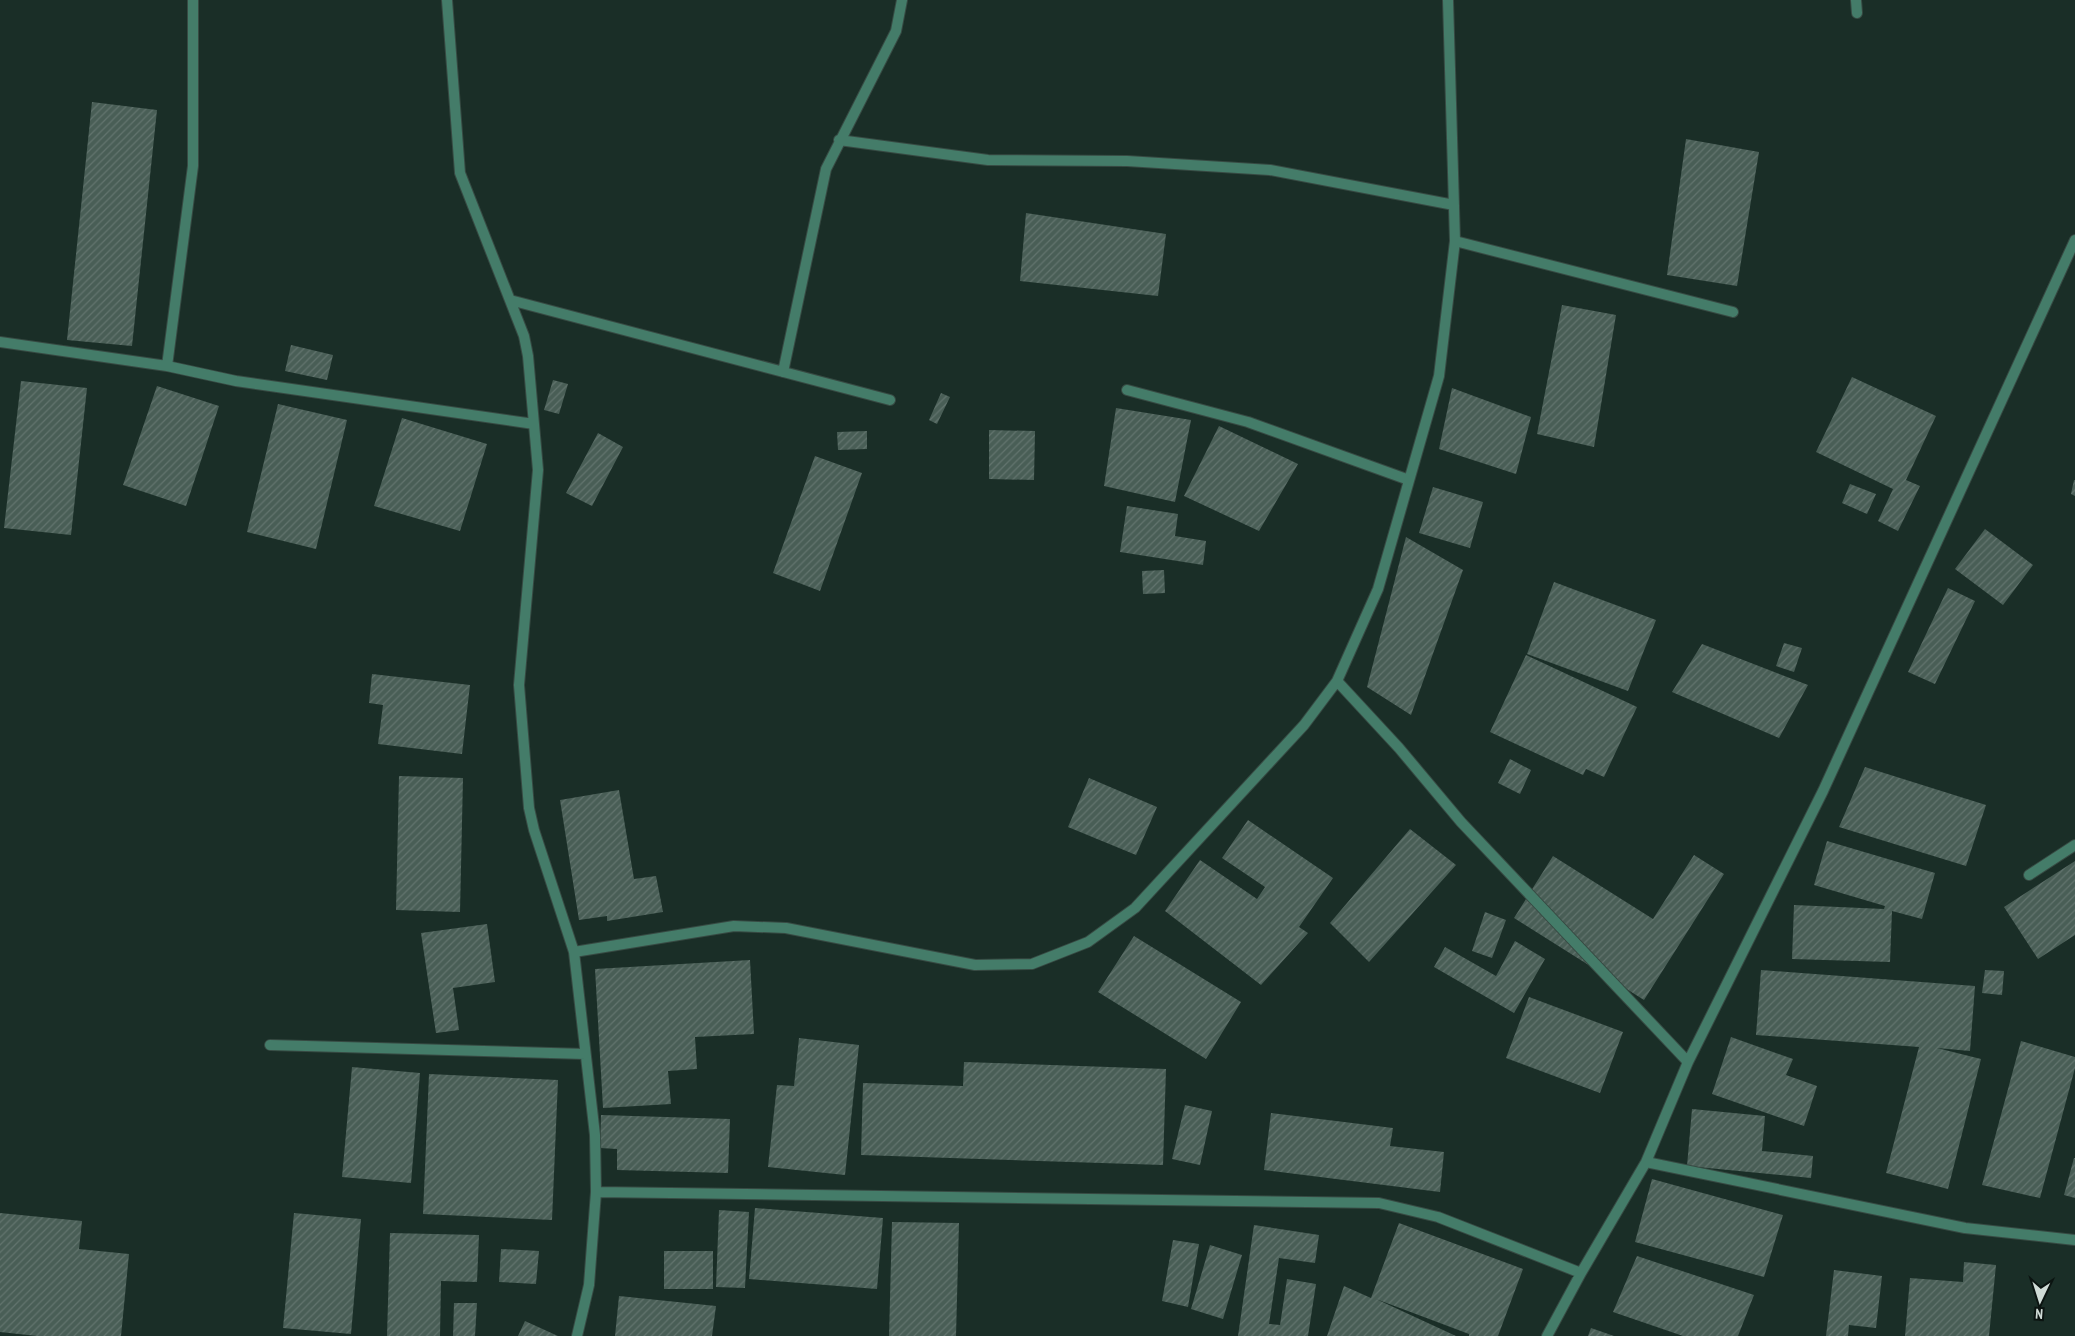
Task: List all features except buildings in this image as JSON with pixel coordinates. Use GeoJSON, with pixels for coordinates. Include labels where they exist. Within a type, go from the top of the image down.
{"type":"FeatureCollection","features":[{"type":"Feature","properties":{"kind":"street"},"geometry":{"type":"LineString","coordinates":[[166,366],[193,166],[193,0]]}},
{"type":"Feature","properties":{"kind":"street"},"geometry":{"type":"LineString","coordinates":[[447,0],[460,173],[524,336],[528,356],[538,470],[519,684],[529,808],[534,830],[574,952],[594,1135],[596,1192],[589,1285],[577,1336]]}},
{"type":"Feature","properties":{"kind":"street"},"geometry":{"type":"LineString","coordinates":[[783,372],[826,169],[839,140],[896,31],[902,0]]}},
{"type":"Feature","properties":{"kind":"street"},"geometry":{"type":"LineString","coordinates":[[574,952],[734,926],[786,928],[975,965],[1032,964],[1088,942],[1135,908],[1304,725],[1336,681],[1378,589],[1439,376],[1455,241],[1448,0]]}},
{"type":"Feature","properties":{"kind":"street"},"geometry":{"type":"LineString","coordinates":[[1856,0],[1857,13]]}},
{"type":"Feature","properties":{"kind":"street"},"geometry":{"type":"LineString","coordinates":[[839,140],[988,160],[1127,161],[1270,170],[1454,205]]}},
{"type":"Feature","properties":{"kind":"street"},"geometry":{"type":"LineString","coordinates":[[1548,1336],[1581,1273],[1646,1162],[1688,1062],[1823,791],[2075,240]]}},
{"type":"Feature","properties":{"kind":"street"},"geometry":{"type":"LineString","coordinates":[[1455,241],[1733,312]]}},
{"type":"Feature","properties":{"kind":"street"},"geometry":{"type":"LineString","coordinates":[[510,300],[890,400]]}},
{"type":"Feature","properties":{"kind":"street"},"geometry":{"type":"LineString","coordinates":[[0,342],[166,366],[236,381],[534,424]]}},
{"type":"Feature","properties":{"kind":"street"},"geometry":{"type":"LineString","coordinates":[[1127,390],[1248,422],[1409,480]]}},
{"type":"Feature","properties":{"kind":"street"},"geometry":{"type":"LineString","coordinates":[[1336,681],[1400,748],[1461,822],[1688,1062]]}},
{"type":"Feature","properties":{"kind":"street"},"geometry":{"type":"LineString","coordinates":[[2029,875],[2075,845]]}},
{"type":"Feature","properties":{"kind":"street"},"geometry":{"type":"LineString","coordinates":[[270,1045],[586,1054]]}},
{"type":"Feature","properties":{"kind":"street"},"geometry":{"type":"LineString","coordinates":[[1646,1162],[1965,1228],[2075,1240]]}},
{"type":"Feature","properties":{"kind":"street"},"geometry":{"type":"LineString","coordinates":[[596,1192],[1379,1203],[1438,1217],[1581,1273]]}}]}
